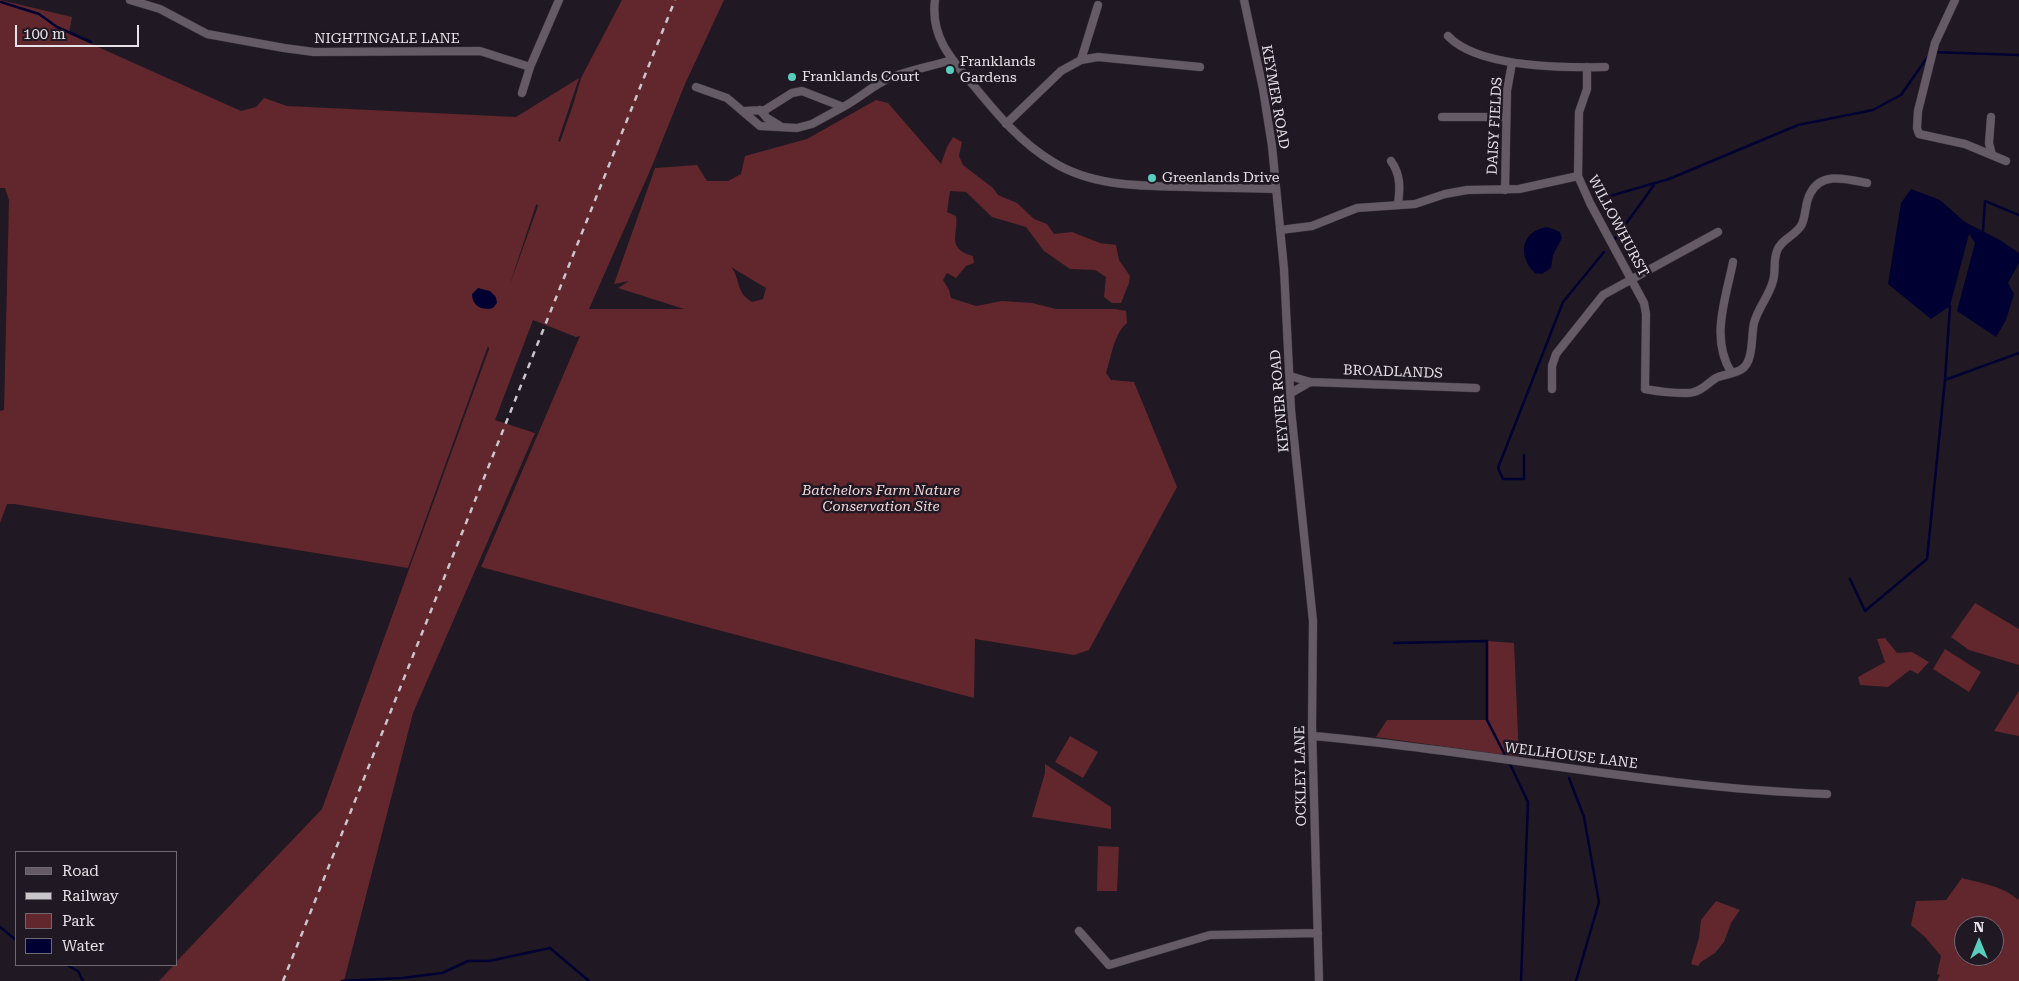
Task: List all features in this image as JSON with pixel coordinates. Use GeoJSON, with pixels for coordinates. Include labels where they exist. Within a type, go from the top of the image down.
{"type":"FeatureCollection","features":[{"type":"Feature","properties":{"kind":"street","name":"NIGHTINGALE LANE"},"geometry":{"type":"LineString","coordinates":[[130,0],[160,8],[206,34],[283,47],[314,52],[480,51],[530,67]]}},
{"type":"Feature","properties":{"kind":"street"},"geometry":{"type":"LineString","coordinates":[[522,93],[530,67],[559,0]]}},
{"type":"Feature","properties":{"kind":"street"},"geometry":{"type":"LineString","coordinates":[[935,0],[933,12],[937,34],[952,60],[1006,124],[1034,149],[1054,163],[1103,181],[1136,186],[1276,189]]}},
{"type":"Feature","properties":{"kind":"street","name":"KEYMER ROAD"},"geometry":{"type":"LineString","coordinates":[[1244,0],[1263,89],[1272,146],[1280,230]]}},
{"type":"Feature","properties":{"kind":"street"},"geometry":{"type":"LineString","coordinates":[[1956,0],[1934,52],[1918,111],[1917,128],[1919,134],[1973,147],[2006,162]]}},
{"type":"Feature","properties":{"kind":"street"},"geometry":{"type":"LineString","coordinates":[[1081,60],[1098,5]]}},
{"type":"Feature","properties":{"kind":"street"},"geometry":{"type":"LineString","coordinates":[[1448,36],[1457,46],[1512,63],[1588,68],[1605,67]]}},
{"type":"Feature","properties":{"kind":"street"},"geometry":{"type":"LineString","coordinates":[[1006,124],[1061,71],[1081,60],[1098,57],[1200,67]]}},
{"type":"Feature","properties":{"kind":"street"},"geometry":{"type":"LineString","coordinates":[[696,87],[726,98],[760,126],[797,128],[812,124],[858,100],[877,84],[892,77],[952,60]]}},
{"type":"Feature","properties":{"kind":"street","name":"DAISY FIELDS"},"geometry":{"type":"LineString","coordinates":[[1506,190],[1507,91],[1512,63]]}},
{"type":"Feature","properties":{"kind":"street"},"geometry":{"type":"LineString","coordinates":[[1578,176],[1579,112],[1587,89],[1588,68]]}},
{"type":"Feature","properties":{"kind":"street"},"geometry":{"type":"LineString","coordinates":[[744,111],[766,110],[792,93],[802,91],[842,107]]}},
{"type":"Feature","properties":{"kind":"street"},"geometry":{"type":"LineString","coordinates":[[760,110],[767,118],[780,126]]}},
{"type":"Feature","properties":{"kind":"street"},"geometry":{"type":"LineString","coordinates":[[1442,117],[1506,118]]}},
{"type":"Feature","properties":{"kind":"street"},"geometry":{"type":"LineString","coordinates":[[1991,117],[1989,138],[1992,156]]}},
{"type":"Feature","properties":{"kind":"street"},"geometry":{"type":"LineString","coordinates":[[1973,147],[1989,138]]}},
{"type":"Feature","properties":{"kind":"street"},"geometry":{"type":"LineString","coordinates":[[1391,161],[1400,184],[1398,204]]}},
{"type":"Feature","properties":{"kind":"street","name":"WILLOWHURST"},"geometry":{"type":"LineString","coordinates":[[1280,230],[1312,226],[1357,208],[1416,204],[1445,194],[1467,190],[1519,189],[1578,176],[1590,203],[1644,303],[1646,314],[1645,389],[1694,392],[1715,378],[1731,372]]}},
{"type":"Feature","properties":{"kind":"street"},"geometry":{"type":"LineString","coordinates":[[1733,262],[1723,304],[1720,328],[1720,344],[1731,372],[1741,370],[1746,364],[1751,349],[1754,324],[1774,280],[1774,259],[1777,250],[1784,240],[1799,228],[1810,194],[1818,184],[1828,178],[1844,178],[1867,183]]}},
{"type":"Feature","properties":{"kind":"street","name":"KEYNER ROAD"},"geometry":{"type":"LineString","coordinates":[[1280,230],[1291,393],[1308,570]]}},
{"type":"Feature","properties":{"kind":"street"},"geometry":{"type":"LineString","coordinates":[[1552,389],[1552,366],[1556,354],[1603,295],[1718,232]]}},
{"type":"Feature","properties":{"kind":"street","name":"BROADLANDS"},"geometry":{"type":"LineString","coordinates":[[1290,376],[1310,382],[1476,388]]}},
{"type":"Feature","properties":{"kind":"street"},"geometry":{"type":"LineString","coordinates":[[1291,393],[1310,382]]}},
{"type":"Feature","properties":{"kind":"street","name":"OCKLEY LANE"},"geometry":{"type":"LineString","coordinates":[[1308,570],[1313,621],[1313,736],[1319,981]]}},
{"type":"Feature","properties":{"kind":"street","name":"WELLHOUSE LANE"},"geometry":{"type":"LineString","coordinates":[[1313,736],[1371,741],[1514,762],[1711,787],[1826,794]]}},
{"type":"Feature","properties":{"kind":"street"},"geometry":{"type":"LineString","coordinates":[[1079,931],[1110,965],[1210,936],[1318,933]]}},
{"type":"Feature","properties":{"kind":"green space","name":"Batchelors Farm Nature Conservation Site"},"geometry":{"type":"Polygon","coordinates":[[[0,0],[72,17],[69,34],[241,111],[256,107],[264,98],[287,106],[516,117],[579,78],[558,141],[560,142],[581,78],[622,0],[724,0],[685,84],[652,166],[589,309],[684,309],[618,288],[629,281],[614,284],[655,168],[697,165],[707,181],[728,181],[741,174],[745,156],[807,139],[876,100],[888,103],[941,164],[953,137],[962,142],[959,156],[963,165],[993,188],[998,195],[1017,203],[1034,219],[1047,224],[1054,234],[1072,232],[1100,243],[1116,245],[1119,260],[1130,276],[1121,303],[1112,303],[1104,297],[1106,277],[1095,270],[1070,269],[1044,251],[1026,227],[992,217],[966,192],[950,191],[947,212],[956,216],[956,245],[964,253],[973,256],[974,263],[966,266],[956,278],[947,273],[943,280],[951,298],[976,306],[1002,301],[1032,303],[1056,309],[1115,309],[1126,311],[1127,323],[1116,339],[1106,373],[1111,380],[1134,382],[1177,487],[1089,650],[1074,655],[975,639],[974,698],[481,567],[580,336],[576,337],[533,320],[495,420],[535,433],[413,713],[344,981],[159,981],[173,966],[178,966],[178,960],[322,809],[489,349],[488,346],[408,568],[14,504],[7,504],[0,523],[0,411],[4,410],[9,200],[5,188],[0,188],[0,0]],[[536,205],[509,287],[538,206],[536,205]],[[731,267],[743,294],[752,302],[763,299],[766,288],[731,267]]]}},
{"type":"Feature","properties":{"kind":"green space"},"geometry":{"type":"Polygon","coordinates":[[[1975,603],[2019,629],[2019,665],[1969,650],[1951,637],[1975,603]]]}},
{"type":"Feature","properties":{"kind":"green space"},"geometry":{"type":"Polygon","coordinates":[[[1885,638],[1897,653],[1912,652],[1929,662],[1918,674],[1910,670],[1888,687],[1860,685],[1858,677],[1885,662],[1877,639],[1885,638]]]}},
{"type":"Feature","properties":{"kind":"green space"},"geometry":{"type":"Polygon","coordinates":[[[1487,641],[1514,643],[1519,757],[1376,737],[1387,720],[1487,720],[1487,641]]]}},
{"type":"Feature","properties":{"kind":"green space"},"geometry":{"type":"Polygon","coordinates":[[[1945,649],[1981,672],[1969,692],[1933,669],[1945,649]]]}},
{"type":"Feature","properties":{"kind":"green space"},"geometry":{"type":"Polygon","coordinates":[[[2019,691],[2019,736],[1994,731],[2019,691]]]}},
{"type":"Feature","properties":{"kind":"green space"},"geometry":{"type":"Polygon","coordinates":[[[1070,736],[1098,752],[1083,778],[1055,762],[1070,736]]]}},
{"type":"Feature","properties":{"kind":"green space"},"geometry":{"type":"Polygon","coordinates":[[[1045,764],[1111,807],[1111,829],[1032,817],[1045,773],[1045,764]]]}},
{"type":"Feature","properties":{"kind":"green space"},"geometry":{"type":"Polygon","coordinates":[[[1098,846],[1119,847],[1117,891],[1097,891],[1098,846]]]}},
{"type":"Feature","properties":{"kind":"green space"},"geometry":{"type":"Polygon","coordinates":[[[1962,878],[1999,888],[2018,900],[2019,897],[2019,981],[1937,981],[1940,975],[1937,974],[1941,956],[1925,937],[1911,925],[1916,901],[1946,900],[1962,878]]]}},
{"type":"Feature","properties":{"kind":"green space"},"geometry":{"type":"Polygon","coordinates":[[[1716,901],[1740,910],[1731,923],[1724,942],[1715,953],[1698,966],[1691,964],[1699,938],[1701,920],[1716,901]]]}},
{"type":"Feature","properties":{"kind":"water"},"geometry":{"type":"Polygon","coordinates":[[[1911,189],[1940,200],[1965,222],[2000,240],[2019,253],[2019,263],[2008,283],[2014,294],[2006,320],[1996,337],[1957,311],[1975,243],[1969,234],[1950,306],[1931,319],[1888,284],[1901,203],[1911,189]]]}},
{"type":"Feature","properties":{"kind":"water"},"geometry":{"type":"Polygon","coordinates":[[[1548,227],[1560,232],[1562,238],[1553,255],[1551,268],[1542,274],[1535,273],[1526,259],[1525,245],[1527,238],[1532,233],[1548,227]]]}},
{"type":"Feature","properties":{"kind":"water"},"geometry":{"type":"Polygon","coordinates":[[[478,288],[490,291],[496,297],[497,303],[493,308],[485,309],[478,307],[474,302],[472,294],[478,288]]]}},
{"type":"Feature","properties":{"kind":"waterway"},"geometry":{"type":"LineString","coordinates":[[1,2],[39,14],[57,27],[91,42]]}},
{"type":"Feature","properties":{"kind":"waterway"},"geometry":{"type":"LineString","coordinates":[[1933,52],[2019,55]]}},
{"type":"Feature","properties":{"kind":"waterway"},"geometry":{"type":"LineString","coordinates":[[1610,196],[1669,179],[1798,125],[1873,110],[1901,95],[1929,55]]}},
{"type":"Feature","properties":{"kind":"waterway"},"geometry":{"type":"LineString","coordinates":[[1615,239],[1654,185]]}},
{"type":"Feature","properties":{"kind":"waterway"},"geometry":{"type":"LineString","coordinates":[[1983,231],[1985,201],[2019,215]]}},
{"type":"Feature","properties":{"kind":"waterway"},"geometry":{"type":"LineString","coordinates":[[1524,455],[1524,479],[1503,479],[1498,468],[1563,302],[1604,252]]}},
{"type":"Feature","properties":{"kind":"waterway"},"geometry":{"type":"LineString","coordinates":[[1850,579],[1865,611],[1927,559],[1945,380],[1950,306]]}},
{"type":"Feature","properties":{"kind":"waterway"},"geometry":{"type":"LineString","coordinates":[[1945,380],[2019,353]]}},
{"type":"Feature","properties":{"kind":"waterway"},"geometry":{"type":"LineString","coordinates":[[1394,643],[1487,641],[1487,720],[1506,757]]}},
{"type":"Feature","properties":{"kind":"waterway"},"geometry":{"type":"LineString","coordinates":[[1509,762],[1528,802],[1521,981]]}},
{"type":"Feature","properties":{"kind":"waterway"},"geometry":{"type":"LineString","coordinates":[[1569,778],[1584,817],[1599,902],[1576,981]]}},
{"type":"Feature","properties":{"kind":"waterway"},"geometry":{"type":"LineString","coordinates":[[0,927],[15,939]]}},
{"type":"Feature","properties":{"kind":"waterway"},"geometry":{"type":"LineString","coordinates":[[342,981],[402,978],[442,973],[468,961],[489,961],[550,948],[589,981]]}},
{"type":"Feature","properties":{"kind":"waterway"},"geometry":{"type":"LineString","coordinates":[[69,966],[78,971],[83,981]]}},
{"type":"Feature","properties":{"kind":"railway"},"geometry":{"type":"LineString","coordinates":[[283,981],[675,0]]}},
{"type":"Feature","properties":{"kind":"place","name":"Franklands Gardens"},"geometry":{"type":"Point","coordinates":[950,70]}},
{"type":"Feature","properties":{"kind":"place","name":"Franklands Court"},"geometry":{"type":"Point","coordinates":[792,77]}},
{"type":"Feature","properties":{"kind":"place","name":"Greenlands Drive"},"geometry":{"type":"Point","coordinates":[1152,178]}}]}
